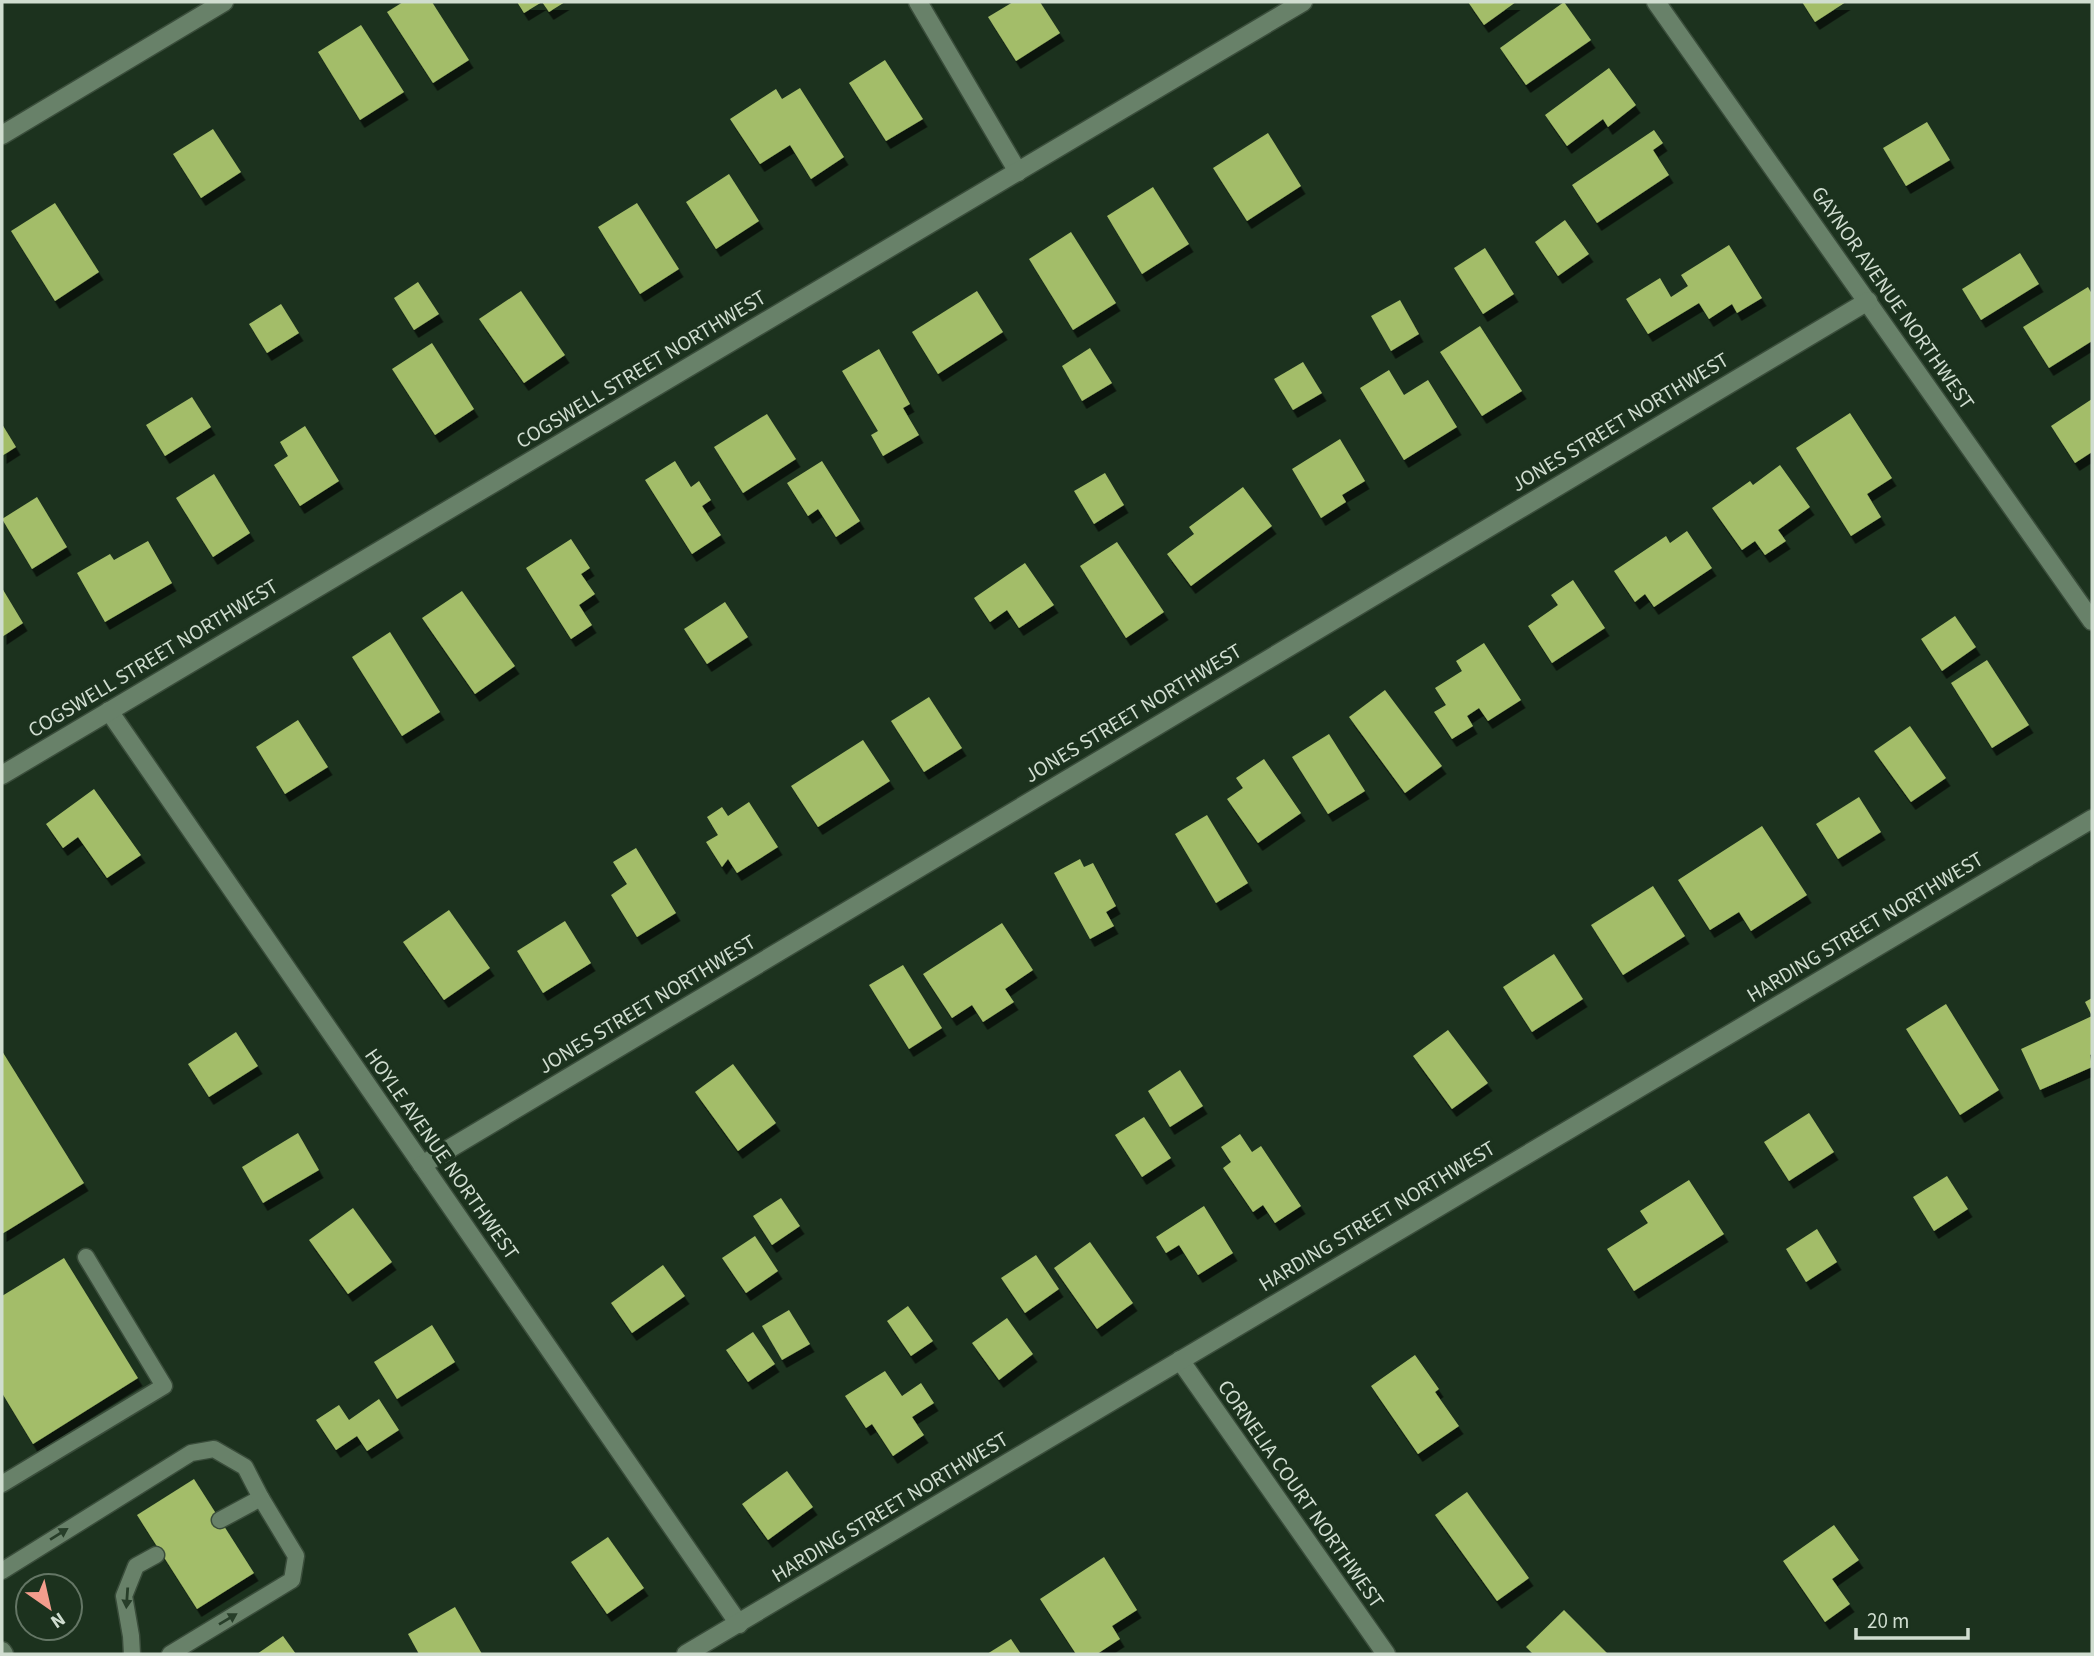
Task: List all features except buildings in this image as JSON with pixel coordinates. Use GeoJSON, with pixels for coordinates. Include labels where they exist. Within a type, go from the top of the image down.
{"type":"FeatureCollection","features":[{"type":"Feature","properties":{"kind":"street"},"geometry":{"type":"LineString","coordinates":[[2,135],[224,2]]}},
{"type":"Feature","properties":{"kind":"street"},"geometry":{"type":"LineString","coordinates":[[918,2],[1018,172]]}},
{"type":"Feature","properties":{"kind":"street","name":"COGSWELL STREET NORTHWEST"},"geometry":{"type":"LineString","coordinates":[[2,775],[1303,2]]}},
{"type":"Feature","properties":{"kind":"street","name":"GAYNOR AVENUE NORTHWEST"},"geometry":{"type":"LineString","coordinates":[[1656,2],[2092,621]]}},
{"type":"Feature","properties":{"kind":"street","name":"JONES STREET NORTHWEST"},"geometry":{"type":"LineString","coordinates":[[422,1165],[1868,301]]}},
{"type":"Feature","properties":{"kind":"street","name":"HOYLE AVENUE NORTHWEST"},"geometry":{"type":"LineString","coordinates":[[109,711],[739,1624]]}},
{"type":"Feature","properties":{"kind":"street","name":"HARDING STREET NORTHWEST"},"geometry":{"type":"LineString","coordinates":[[686,1654],[2092,819]]}},
{"type":"Feature","properties":{"kind":"street","name":"CORNELIA COURT NORTHWEST"},"geometry":{"type":"LineString","coordinates":[[1180,1360],[1386,1654]]}},
{"type":"Feature","properties":{"kind":"lane"},"geometry":{"type":"LineString","coordinates":[[2,1484],[164,1387],[86,1257]]}},
{"type":"Feature","properties":{"kind":"lane"},"geometry":{"type":"LineString","coordinates":[[2,1572],[191,1453],[214,1449],[244,1467],[296,1556],[292,1580],[170,1654]]}},
{"type":"Feature","properties":{"kind":"lane"},"geometry":{"type":"LineString","coordinates":[[220,1520],[261,1498]]}},
{"type":"Feature","properties":{"kind":"lane"},"geometry":{"type":"LineString","coordinates":[[132,1654],[124,1597],[136,1566],[156,1555]]}}]}
